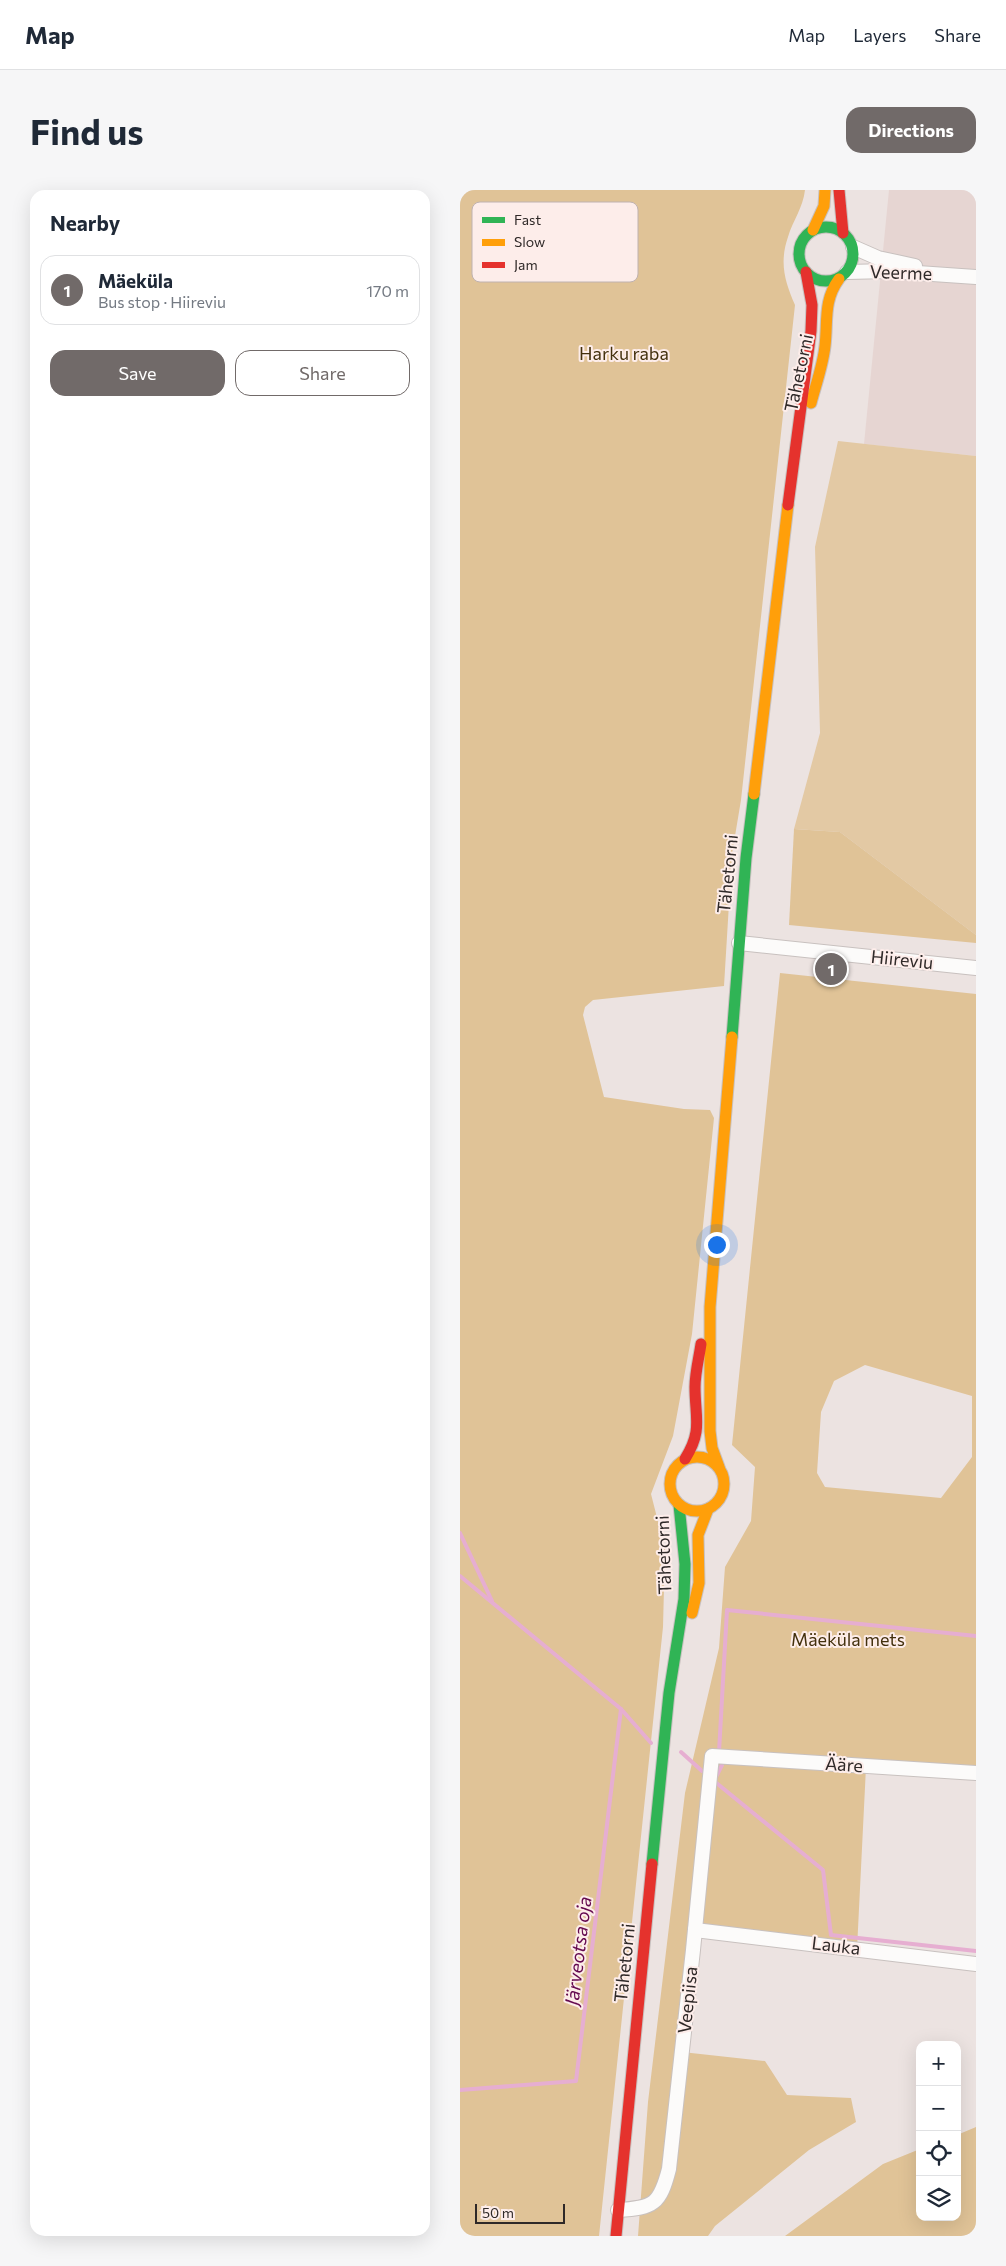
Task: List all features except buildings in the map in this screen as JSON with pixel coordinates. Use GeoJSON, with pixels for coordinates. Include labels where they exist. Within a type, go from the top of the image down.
{"type":"FeatureCollection","features":[{"type":"Feature","properties":{"kind":"street"},"geometry":{"type":"LineString","coordinates":[[825,190],[826,202],[824,211],[813,230],[804,238],[799,250],[800,262],[806,272],[821,281],[843,275],[852,263],[852,247],[843,233],[839,190]]}},
{"type":"Feature","properties":{"kind":"street"},"geometry":{"type":"LineString","coordinates":[[813,230],[828,227],[843,233]]}},
{"type":"Feature","properties":{"kind":"street","name":"Veerme"},"geometry":{"type":"LineString","coordinates":[[852,247],[878,258],[976,277]]}},
{"type":"Feature","properties":{"kind":"street","name":"Veerme"},"geometry":{"type":"LineString","coordinates":[[843,275],[880,271],[955,274]]}},
{"type":"Feature","properties":{"kind":"street","name":"Tähetorni"},"geometry":{"type":"LineString","coordinates":[[719,1467],[712,1448],[710,1431],[710,1307],[746,858],[782,554],[798,447],[800,406],[811,331],[812,305],[806,272]]}},
{"type":"Feature","properties":{"kind":"street","name":"Tähetorni"},"geometry":{"type":"LineString","coordinates":[[798,447],[805,429],[822,362],[827,321],[825,305],[828,293],[843,275]]}},
{"type":"Feature","properties":{"kind":"street","name":"Hiireviu"},"geometry":{"type":"LineString","coordinates":[[739,943],[976,968]]}},
{"type":"Feature","properties":{"kind":"street","name":"Tähetorni"},"geometry":{"type":"LineString","coordinates":[[685,1460],[697,1434],[696,1370],[710,1307]]}},
{"type":"Feature","properties":{"kind":"street"},"geometry":{"type":"LineString","coordinates":[[694,1457],[703,1457],[719,1467],[724,1479],[723,1491],[718,1502],[708,1509],[696,1511],[679,1505],[674,1498],[670,1483],[674,1469],[685,1460],[694,1457]]}},
{"type":"Feature","properties":{"kind":"street","name":"Tähetorni"},"geometry":{"type":"LineString","coordinates":[[616,2236],[669,1693],[685,1577],[684,1540],[679,1505]]}},
{"type":"Feature","properties":{"kind":"street","name":"Tähetorni"},"geometry":{"type":"LineString","coordinates":[[669,1693],[695,1603],[699,1582],[697,1530],[708,1509]]}},
{"type":"Feature","properties":{"kind":"street","name":"Veepiisa"},"geometry":{"type":"LineString","coordinates":[[618,2210],[646,2207],[662,2193],[669,2169],[712,1756]]}},
{"type":"Feature","properties":{"kind":"street","name":"Ääre"},"geometry":{"type":"LineString","coordinates":[[712,1756],[976,1773]]}},
{"type":"Feature","properties":{"kind":"street","name":"Lauka"},"geometry":{"type":"LineString","coordinates":[[695,1930],[976,1964]]}},
{"type":"Feature","properties":{"kind":"shaded area"},"geometry":{"type":"Polygon","coordinates":[[[889,190],[976,190],[976,456],[864,444],[889,190]]]}},
{"type":"Feature","properties":{"kind":"shaded area"},"geometry":{"type":"Polygon","coordinates":[[[838,441],[976,456],[976,935],[840,832],[794,829],[820,733],[815,547],[838,441]]]}},
{"type":"Feature","properties":{"kind":"green space","name":"Harku raba"},"geometry":{"type":"Polygon","coordinates":[[[460,190],[805,190],[802,203],[785,246],[784,255],[784,272],[795,305],[741,800],[732,854],[724,986],[593,1000],[585,1007],[583,1015],[604,1097],[684,1109],[710,1110],[714,1118],[692,1334],[673,1436],[651,1494],[665,1549],[663,1627],[599,2236],[460,2236],[460,190]]]}},
{"type":"Feature","properties":{"kind":"green space"},"geometry":{"type":"Polygon","coordinates":[[[794,829],[840,832],[976,935],[976,943],[789,925],[794,829]]]}},
{"type":"Feature","properties":{"kind":"green space","name":"Mäeküla mets"},"geometry":{"type":"Polygon","coordinates":[[[780,973],[976,994],[976,1773],[866,1767],[857,1949],[695,1931],[682,2052],[765,2061],[787,2095],[851,2098],[856,2122],[809,2150],[715,2226],[708,2236],[638,2236],[648,2102],[685,1793],[719,1648],[725,1567],[751,1521],[755,1467],[732,1445],[780,973]],[[865,1365],[834,1381],[821,1412],[817,1473],[825,1487],[941,1498],[972,1457],[972,1396],[865,1365]]]}},
{"type":"Feature","properties":{"kind":"green space"},"geometry":{"type":"Polygon","coordinates":[[[976,2127],[976,2236],[785,2236],[883,2164],[916,2151],[916,2221],[961,2221],[961,2133],[976,2127]]]}},
{"type":"Feature","properties":{"kind":"waterway"},"geometry":{"type":"LineString","coordinates":[[460,1533],[492,1601]]}},
{"type":"Feature","properties":{"kind":"waterway"},"geometry":{"type":"LineString","coordinates":[[460,1576],[621,1709],[651,1743]]}},
{"type":"Feature","properties":{"kind":"waterway"},"geometry":{"type":"LineString","coordinates":[[719,1752],[727,1610],[976,1636]]}},
{"type":"Feature","properties":{"kind":"waterway","name":"Järveotsa oja"},"geometry":{"type":"LineString","coordinates":[[460,2090],[576,2081],[621,1709]]}},
{"type":"Feature","properties":{"kind":"waterway"},"geometry":{"type":"LineString","coordinates":[[681,1752],[702,1771]]}},
{"type":"Feature","properties":{"kind":"waterway","name":"Järveotsa oja"},"geometry":{"type":"LineString","coordinates":[[722,1765],[714,1781],[823,1870],[831,1935],[976,1951]]}},
{"type":"Feature","properties":{"kind":"traffic: fast"},"geometry":{"type":"LineString","coordinates":[[821,227],[831,227],[841,231],[849,239],[853,254],[849,269],[841,277],[831,281],[821,281],[811,277],[803,269],[799,259],[799,249],[803,239],[811,231],[821,227]]}},
{"type":"Feature","properties":{"kind":"traffic: fast"},"geometry":{"type":"LineString","coordinates":[[732,1037],[746,858],[754,794]]}},
{"type":"Feature","properties":{"kind":"traffic: fast"},"geometry":{"type":"LineString","coordinates":[[652,1864],[669,1693],[684,1599],[685,1564],[679,1505]]}},
{"type":"Feature","properties":{"kind":"traffic: slow"},"geometry":{"type":"LineString","coordinates":[[813,230],[824,206],[825,190]]}},
{"type":"Feature","properties":{"kind":"traffic: slow"},"geometry":{"type":"LineString","coordinates":[[811,403],[824,353],[828,303],[830,295],[839,279]]}},
{"type":"Feature","properties":{"kind":"traffic: slow"},"geometry":{"type":"LineString","coordinates":[[754,794],[788,505]]}},
{"type":"Feature","properties":{"kind":"traffic: slow"},"geometry":{"type":"LineString","coordinates":[[719,1467],[712,1448],[710,1431],[710,1307],[732,1037]]}},
{"type":"Feature","properties":{"kind":"traffic: slow"},"geometry":{"type":"LineString","coordinates":[[692,1457],[702,1457],[712,1461],[720,1469],[724,1484],[720,1499],[712,1507],[702,1511],[692,1511],[682,1507],[674,1499],[670,1489],[670,1479],[674,1469],[682,1461],[692,1457]]}},
{"type":"Feature","properties":{"kind":"traffic: slow"},"geometry":{"type":"LineString","coordinates":[[692,1613],[699,1583],[698,1535],[708,1509]]}},
{"type":"Feature","properties":{"kind":"traffic: jam"},"geometry":{"type":"LineString","coordinates":[[839,190],[843,233]]}},
{"type":"Feature","properties":{"kind":"traffic: jam"},"geometry":{"type":"LineString","coordinates":[[788,505],[811,331],[812,305],[806,272]]}},
{"type":"Feature","properties":{"kind":"traffic: jam"},"geometry":{"type":"LineString","coordinates":[[685,1459],[691,1449],[696,1432],[695,1382],[701,1344]]}},
{"type":"Feature","properties":{"kind":"traffic: jam"},"geometry":{"type":"LineString","coordinates":[[616,2236],[652,1864]]}},
{"type":"Feature","properties":{"kind":"place","name":"Mäeküla"},"geometry":{"type":"Point","coordinates":[831,969]}}]}
